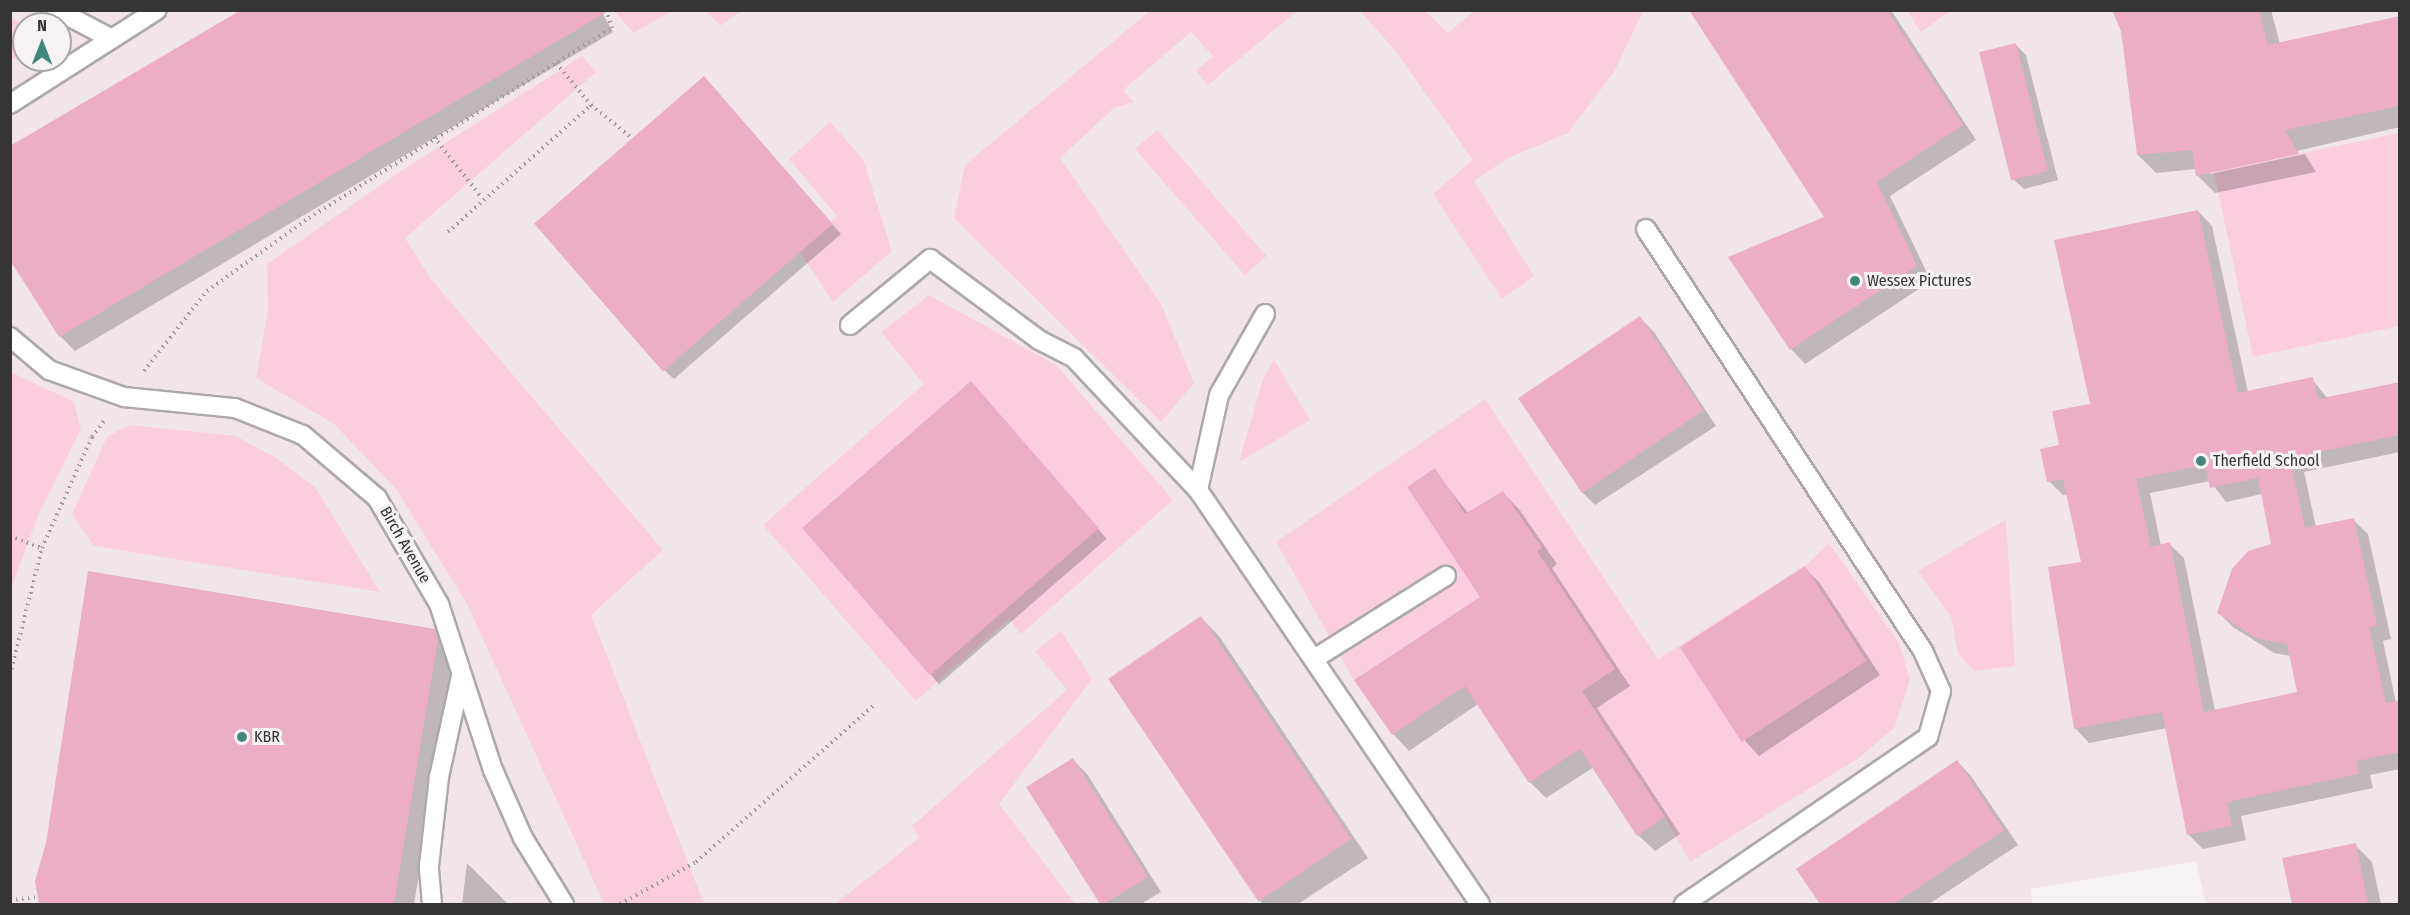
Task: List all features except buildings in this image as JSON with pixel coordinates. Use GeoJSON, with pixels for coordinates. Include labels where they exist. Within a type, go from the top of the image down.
{"type":"FeatureCollection","features":[{"type":"Feature","properties":{"kind":"lane"},"geometry":{"type":"LineString","coordinates":[[57,10],[112,39]]}},
{"type":"Feature","properties":{"kind":"lane"},"geometry":{"type":"LineString","coordinates":[[10,104],[158,10]]}},
{"type":"Feature","properties":{"kind":"lane"},"geometry":{"type":"LineString","coordinates":[[1646,229],[1923,651],[1941,691],[1928,736],[1684,904]]}},
{"type":"Feature","properties":{"kind":"lane"},"geometry":{"type":"LineString","coordinates":[[850,325],[930,260],[1039,340],[1074,358],[1198,490],[1480,904]]}},
{"type":"Feature","properties":{"kind":"lane"},"geometry":{"type":"LineString","coordinates":[[1198,490],[1219,395],[1265,314]]}},
{"type":"Feature","properties":{"kind":"lane","name":"Birch Avenue"},"geometry":{"type":"LineString","coordinates":[[10,337],[49,370],[124,397],[235,408],[303,435],[377,498],[439,604],[493,770],[523,838],[564,904]]}},
{"type":"Feature","properties":{"kind":"lane"},"geometry":{"type":"LineString","coordinates":[[1314,659],[1446,576]]}},
{"type":"Feature","properties":{"kind":"lane"},"geometry":{"type":"LineString","coordinates":[[432,904],[429,866],[439,777],[461,676]]}},
{"type":"Feature","properties":{"kind":"path"},"geometry":{"type":"LineString","coordinates":[[10,675],[42,548],[92,437],[207,291],[309,218],[612,28],[606,10]]}},
{"type":"Feature","properties":{"kind":"path"},"geometry":{"type":"LineString","coordinates":[[556,63],[591,105],[632,138]]}},
{"type":"Feature","properties":{"kind":"path"},"geometry":{"type":"LineString","coordinates":[[448,232],[482,198],[591,105]]}},
{"type":"Feature","properties":{"kind":"path"},"geometry":{"type":"LineString","coordinates":[[434,138],[482,198]]}},
{"type":"Feature","properties":{"kind":"path"},"geometry":{"type":"LineString","coordinates":[[10,536],[42,548]]}},
{"type":"Feature","properties":{"kind":"path"},"geometry":{"type":"LineString","coordinates":[[620,904],[696,862],[874,705]]}},
{"type":"Feature","properties":{"kind":"path"},"geometry":{"type":"LineString","coordinates":[[10,900],[38,897]]}},
{"type":"Feature","properties":{"kind":"shaded area"},"geometry":{"type":"Polygon","coordinates":[[[10,11],[2399,11],[2399,904],[2206,904],[2196,861],[2031,889],[2032,904],[11,904],[10,11]]]}},
{"type":"Feature","properties":{"kind":"shaded area"},"geometry":{"type":"Polygon","coordinates":[[[614,11],[672,11],[634,33],[614,11]]]}},
{"type":"Feature","properties":{"kind":"shaded area"},"geometry":{"type":"Polygon","coordinates":[[[706,11],[741,11],[720,26],[706,11]]]}},
{"type":"Feature","properties":{"kind":"shaded area"},"geometry":{"type":"Polygon","coordinates":[[[1150,11],[1297,11],[1208,85],[1196,71],[1213,56],[1191,32],[1123,90],[1134,102],[1114,108],[1060,158],[1161,304],[1194,383],[1161,422],[954,218],[965,165],[1150,11]]]}},
{"type":"Feature","properties":{"kind":"shaded area"},"geometry":{"type":"Polygon","coordinates":[[[1360,11],[1425,11],[1448,33],[1474,11],[1643,11],[1614,72],[1568,133],[1508,158],[1474,181],[1534,276],[1502,299],[1433,194],[1473,160],[1394,49],[1360,11]]]}},
{"type":"Feature","properties":{"kind":"shaded area"},"geometry":{"type":"Polygon","coordinates":[[[1907,11],[1950,11],[1921,32],[1907,11]]]}},
{"type":"Feature","properties":{"kind":"shaded area"},"geometry":{"type":"Polygon","coordinates":[[[10,17],[12,18],[11,61],[10,17]]]}},
{"type":"Feature","properties":{"kind":"shaded area"},"geometry":{"type":"Polygon","coordinates":[[[582,56],[596,72],[405,238],[431,279],[663,550],[591,615],[704,904],[604,904],[467,604],[396,489],[334,424],[256,378],[268,310],[267,264],[401,171],[582,56]]]}},
{"type":"Feature","properties":{"kind":"shaded area"},"geometry":{"type":"Polygon","coordinates":[[[830,122],[863,159],[892,251],[833,302],[799,251],[837,216],[789,159],[830,122]]]}},
{"type":"Feature","properties":{"kind":"shaded area"},"geometry":{"type":"Polygon","coordinates":[[[1157,130],[1267,256],[1245,275],[1135,149],[1157,130]]]}},
{"type":"Feature","properties":{"kind":"shaded area"},"geometry":{"type":"Polygon","coordinates":[[[2399,133],[2399,326],[2253,357],[2214,172],[2399,133]]]}},
{"type":"Feature","properties":{"kind":"shaded area"},"geometry":{"type":"Polygon","coordinates":[[[929,295],[1056,365],[1173,500],[1021,634],[1009,619],[916,701],[763,525],[924,384],[881,332],[929,295]]]}},
{"type":"Feature","properties":{"kind":"shaded area"},"geometry":{"type":"Polygon","coordinates":[[[1274,360],[1310,420],[1239,462],[1263,379],[1274,360]]]}},
{"type":"Feature","properties":{"kind":"shaded area"},"geometry":{"type":"Polygon","coordinates":[[[11,372],[74,402],[81,429],[38,516],[11,589],[11,372]]]}},
{"type":"Feature","properties":{"kind":"shaded area"},"geometry":{"type":"Polygon","coordinates":[[[1485,399],[1658,659],[1805,566],[1829,543],[1899,643],[1910,679],[1895,727],[1859,758],[1690,862],[1665,817],[1637,836],[1580,749],[1529,783],[1428,631],[1354,680],[1276,542],[1485,399]]]}},
{"type":"Feature","properties":{"kind":"shaded area"},"geometry":{"type":"Polygon","coordinates":[[[129,425],[236,436],[276,458],[315,487],[380,592],[94,546],[72,514],[107,437],[129,425]]]}},
{"type":"Feature","properties":{"kind":"shaded area"},"geometry":{"type":"Polygon","coordinates":[[[2006,519],[2015,666],[1974,671],[1958,653],[1951,617],[1918,571],[2006,519]]]}},
{"type":"Feature","properties":{"kind":"shaded area"},"geometry":{"type":"Polygon","coordinates":[[[1061,631],[1092,679],[999,804],[1075,904],[835,904],[919,838],[912,826],[1067,690],[1035,651],[1061,631]]]}},
{"type":"Feature","properties":{"kind":"place","name":"Wessex Pictures"},"geometry":{"type":"Point","coordinates":[1855,281]}},
{"type":"Feature","properties":{"kind":"place","name":"Therfield School"},"geometry":{"type":"Point","coordinates":[2201,461]}},
{"type":"Feature","properties":{"kind":"place","name":"KBR"},"geometry":{"type":"Point","coordinates":[242,737]}}]}
